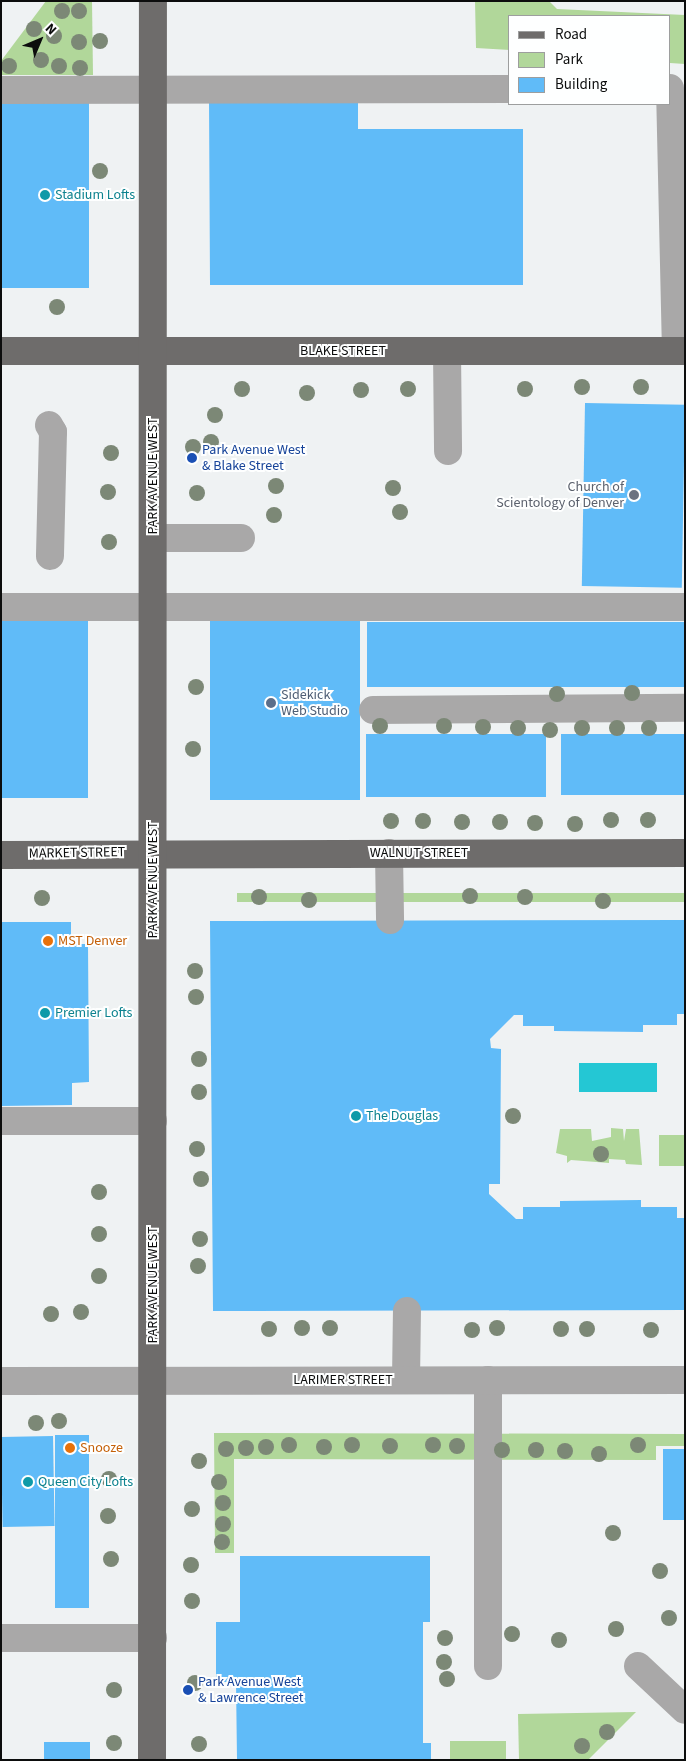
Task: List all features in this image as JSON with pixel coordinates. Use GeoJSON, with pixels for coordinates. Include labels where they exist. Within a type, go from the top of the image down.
{"type":"FeatureCollection","features":[{"type":"Feature","properties":{"kind":"main road","name":"PARK AVENUE WEST"},"geometry":{"type":"LineString","coordinates":[[152,1760],[153,1]]}},
{"type":"Feature","properties":{"kind":"main road","name":"BLAKE STREET"},"geometry":{"type":"LineString","coordinates":[[1,351],[680,351]]}},
{"type":"Feature","properties":{"kind":"main road","name":"WALNUT STREET"},"geometry":{"type":"LineString","coordinates":[[153,852],[685,854]]}},
{"type":"Feature","properties":{"kind":"main road","name":"MARKET STREET"},"geometry":{"type":"LineString","coordinates":[[1,855],[153,852]]}},
{"type":"Feature","properties":{"kind":"street"},"geometry":{"type":"LineString","coordinates":[[671,88],[685,88]]}},
{"type":"Feature","properties":{"kind":"street"},"geometry":{"type":"LineString","coordinates":[[1,90],[508,89]]}},
{"type":"Feature","properties":{"kind":"street"},"geometry":{"type":"LineString","coordinates":[[671,105],[680,351]]}},
{"type":"Feature","properties":{"kind":"street"},"geometry":{"type":"LineString","coordinates":[[448,351],[448,450]]}},
{"type":"Feature","properties":{"kind":"street"},"geometry":{"type":"LineString","coordinates":[[49,426],[53,432],[50,556]]}},
{"type":"Feature","properties":{"kind":"street"},"geometry":{"type":"LineString","coordinates":[[153,538],[241,538]]}},
{"type":"Feature","properties":{"kind":"street"},"geometry":{"type":"LineString","coordinates":[[1,607],[685,607]]}},
{"type":"Feature","properties":{"kind":"street"},"geometry":{"type":"LineString","coordinates":[[373,710],[685,708]]}},
{"type":"Feature","properties":{"kind":"street"},"geometry":{"type":"LineString","coordinates":[[390,853],[390,920]]}},
{"type":"Feature","properties":{"kind":"street"},"geometry":{"type":"LineString","coordinates":[[1,1121],[153,1121]]}},
{"type":"Feature","properties":{"kind":"street"},"geometry":{"type":"LineString","coordinates":[[406,1380],[407,1311]]}},
{"type":"Feature","properties":{"kind":"street"},"geometry":{"type":"LineString","coordinates":[[488,1380],[488,1666]]}},
{"type":"Feature","properties":{"kind":"street","name":"LARIMER STREET"},"geometry":{"type":"LineString","coordinates":[[1,1381],[685,1380]]}},
{"type":"Feature","properties":{"kind":"street"},"geometry":{"type":"LineString","coordinates":[[1,1638],[153,1638]]}},
{"type":"Feature","properties":{"kind":"street"},"geometry":{"type":"LineString","coordinates":[[638,1666],[685,1710]]}},
{"type":"Feature","properties":{"kind":"green space"},"geometry":{"type":"Polygon","coordinates":[[[46,1],[92,1],[93,75],[1,75],[1,61],[46,1]]]}},
{"type":"Feature","properties":{"kind":"green space"},"geometry":{"type":"Polygon","coordinates":[[[475,1],[549,1],[557,9],[685,15],[685,64],[671,63],[671,15],[508,15],[508,50],[476,48],[475,1]]]}},
{"type":"Feature","properties":{"kind":"green space"},"geometry":{"type":"Polygon","coordinates":[[[237,893],[685,893],[685,902],[237,902],[237,893]]]}},
{"type":"Feature","properties":{"kind":"green space"},"geometry":{"type":"Polygon","coordinates":[[[611,1128],[623,1129],[624,1141],[626,1129],[639,1129],[642,1165],[626,1164],[625,1160],[609,1159],[609,1163],[571,1160],[567,1163],[567,1156],[556,1153],[560,1129],[591,1129],[592,1141],[611,1137],[611,1128]]]}},
{"type":"Feature","properties":{"kind":"green space"},"geometry":{"type":"Polygon","coordinates":[[[659,1135],[685,1135],[685,1166],[659,1166],[659,1135]]]}},
{"type":"Feature","properties":{"kind":"green space"},"geometry":{"type":"Polygon","coordinates":[[[214,1433],[685,1434],[685,1446],[656,1446],[656,1460],[234,1459],[234,1553],[215,1553],[214,1433]]]}},
{"type":"Feature","properties":{"kind":"green space"},"geometry":{"type":"Polygon","coordinates":[[[636,1712],[588,1760],[519,1760],[518,1714],[636,1712]]]}},
{"type":"Feature","properties":{"kind":"green space"},"geometry":{"type":"Polygon","coordinates":[[[450,1741],[506,1741],[506,1760],[450,1760],[450,1741]]]}},
{"type":"Feature","properties":{"kind":"water"},"geometry":{"type":"Polygon","coordinates":[[[579,1063],[657,1063],[657,1092],[579,1092],[579,1063]]]}},
{"type":"Feature","properties":{"kind":"building"},"geometry":{"type":"Polygon","coordinates":[[[209,99],[358,99],[358,129],[523,129],[523,285],[210,285],[209,99]]]}},
{"type":"Feature","properties":{"kind":"building","name":"Stadium Lofts"},"geometry":{"type":"Polygon","coordinates":[[[1,102],[89,102],[89,288],[1,288],[1,102]]]}},
{"type":"Feature","properties":{"kind":"building","name":"Church of Scientology of Denver"},"geometry":{"type":"Polygon","coordinates":[[[585,403],[685,405],[682,588],[582,586],[585,403]]]}},
{"type":"Feature","properties":{"kind":"building"},"geometry":{"type":"Polygon","coordinates":[[[1,615],[88,615],[88,798],[1,798],[1,615]]]}},
{"type":"Feature","properties":{"kind":"building"},"geometry":{"type":"Polygon","coordinates":[[[210,615],[360,615],[360,800],[210,800],[210,615]]]}},
{"type":"Feature","properties":{"kind":"building"},"geometry":{"type":"Polygon","coordinates":[[[367,622],[685,622],[685,687],[367,687],[367,622]]]}},
{"type":"Feature","properties":{"kind":"building"},"geometry":{"type":"Polygon","coordinates":[[[366,734],[546,734],[546,797],[366,797],[366,734]]]}},
{"type":"Feature","properties":{"kind":"building"},"geometry":{"type":"Polygon","coordinates":[[[561,734],[685,734],[685,795],[561,795],[561,734]]]}},
{"type":"Feature","properties":{"kind":"building","name":"The Douglas"},"geometry":{"type":"Polygon","coordinates":[[[685,920],[685,1014],[677,1014],[677,1025],[643,1025],[643,1032],[554,1031],[554,1026],[523,1026],[523,1015],[514,1015],[490,1039],[491,1048],[501,1049],[500,1184],[489,1184],[489,1194],[516,1219],[523,1219],[523,1207],[560,1207],[560,1201],[641,1200],[641,1207],[677,1207],[677,1218],[685,1218],[685,1310],[213,1311],[210,921],[685,920]]]}},
{"type":"Feature","properties":{"kind":"building","name":"Premier Lofts"},"geometry":{"type":"Polygon","coordinates":[[[1,922],[71,922],[71,944],[88,944],[89,1082],[72,1083],[72,1105],[1,1106],[1,922]]]}},
{"type":"Feature","properties":{"kind":"building"},"geometry":{"type":"Polygon","coordinates":[[[55,1435],[89,1435],[89,1608],[55,1608],[55,1435]]]}},
{"type":"Feature","properties":{"kind":"building","name":"Queen City Lofts"},"geometry":{"type":"Polygon","coordinates":[[[53,1436],[55,1526],[3,1527],[1,1437],[53,1436]]]}},
{"type":"Feature","properties":{"kind":"building"},"geometry":{"type":"Polygon","coordinates":[[[663,1449],[685,1449],[685,1520],[663,1520],[663,1449]]]}},
{"type":"Feature","properties":{"kind":"building"},"geometry":{"type":"Polygon","coordinates":[[[240,1556],[430,1556],[430,1622],[423,1622],[423,1743],[431,1743],[431,1760],[237,1760],[236,1682],[216,1682],[216,1622],[240,1622],[240,1556]]]}},
{"type":"Feature","properties":{"kind":"building"},"geometry":{"type":"Polygon","coordinates":[[[44,1742],[90,1742],[90,1760],[44,1760],[44,1742]]]}},
{"type":"Feature","properties":{"kind":"place","name":"Stadium Lofts"},"geometry":{"type":"Point","coordinates":[45,195]}},
{"type":"Feature","properties":{"kind":"place","name":"Park Avenue West & Blake Street"},"geometry":{"type":"Point","coordinates":[192,458]}},
{"type":"Feature","properties":{"kind":"place","name":"Church of Scientology of Denver"},"geometry":{"type":"Point","coordinates":[634,495]}},
{"type":"Feature","properties":{"kind":"place","name":"Sidekick Web Studio"},"geometry":{"type":"Point","coordinates":[271,703]}},
{"type":"Feature","properties":{"kind":"place","name":"MST Denver"},"geometry":{"type":"Point","coordinates":[48,941]}},
{"type":"Feature","properties":{"kind":"place","name":"Premier Lofts"},"geometry":{"type":"Point","coordinates":[45,1013]}},
{"type":"Feature","properties":{"kind":"place","name":"The Douglas"},"geometry":{"type":"Point","coordinates":[356,1116]}},
{"type":"Feature","properties":{"kind":"place","name":"Snooze"},"geometry":{"type":"Point","coordinates":[70,1448]}},
{"type":"Feature","properties":{"kind":"place","name":"Queen City Lofts"},"geometry":{"type":"Point","coordinates":[28,1482]}},
{"type":"Feature","properties":{"kind":"place","name":"Park Avenue West & Lawrence Street"},"geometry":{"type":"Point","coordinates":[188,1690]}}]}
